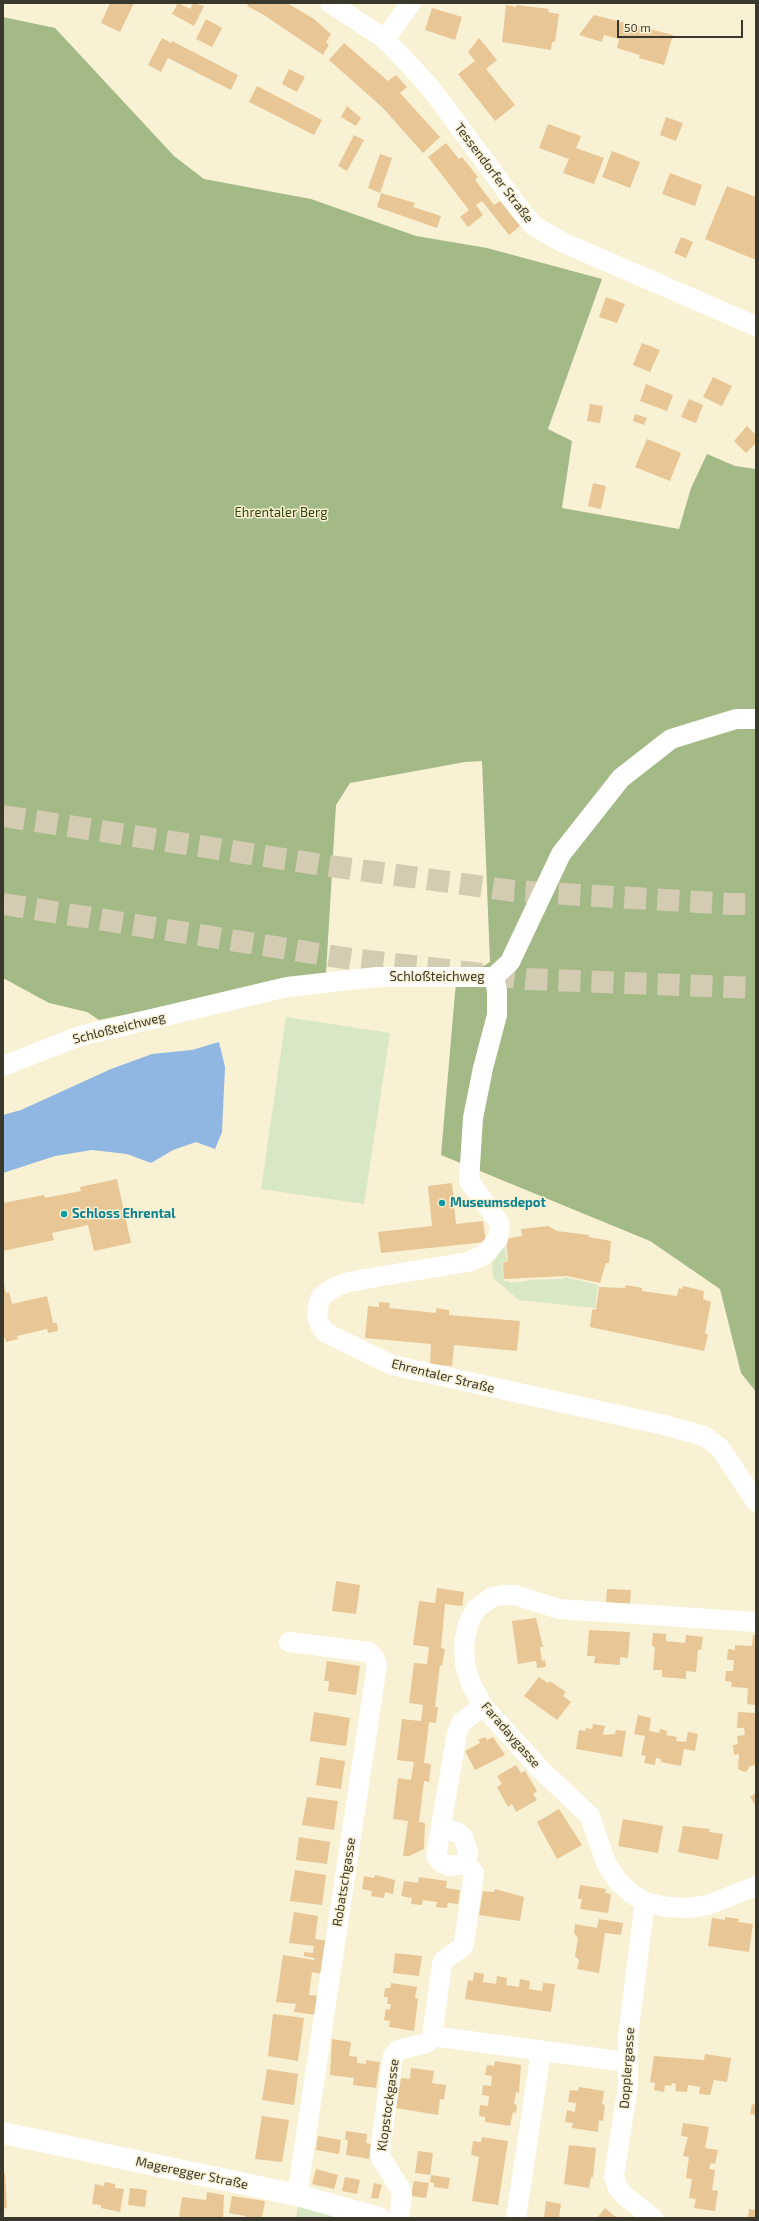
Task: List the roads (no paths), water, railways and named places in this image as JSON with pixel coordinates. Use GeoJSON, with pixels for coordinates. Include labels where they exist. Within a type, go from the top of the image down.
{"type":"FeatureCollection","features":[{"type":"Feature","properties":{"kind":"street","name":"Tessendorfer Straße"},"geometry":{"type":"LineString","coordinates":[[330,3],[385,40],[433,91],[522,212],[534,226],[564,243],[756,326]]}},
{"type":"Feature","properties":{"kind":"street"},"geometry":{"type":"LineString","coordinates":[[385,40],[411,3]]}},
{"type":"Feature","properties":{"kind":"street","name":"Schloßteichweg"},"geometry":{"type":"LineString","coordinates":[[3,1066],[80,1036],[287,987],[377,977],[494,976],[510,962],[560,854],[621,778],[671,739],[736,718],[756,720]]}},
{"type":"Feature","properties":{"kind":"street","name":"Ehrentaler Straße"},"geometry":{"type":"LineString","coordinates":[[494,976],[497,991],[498,1016],[482,1068],[473,1118],[469,1180],[500,1224],[498,1239],[484,1255],[468,1262],[376,1277],[333,1288],[321,1297],[317,1316],[326,1333],[392,1364],[664,1425],[704,1436],[720,1448],[756,1502]]}},
{"type":"Feature","properties":{"kind":"street","name":"Faradaygasse"},"geometry":{"type":"LineString","coordinates":[[756,1622],[559,1609],[515,1595],[492,1597],[476,1609],[468,1624],[464,1645],[465,1664],[471,1684],[483,1706],[540,1769],[590,1816],[606,1863],[617,1880],[632,1894],[645,1902],[667,1907],[689,1908],[708,1905],[756,1886]]}},
{"type":"Feature","properties":{"kind":"street","name":"Robatschgasse"},"geometry":{"type":"LineString","coordinates":[[289,1642],[369,1652],[374,1657],[377,1665],[297,2195]]}},
{"type":"Feature","properties":{"kind":"street"},"geometry":{"type":"LineString","coordinates":[[466,1864],[449,1866],[442,1863],[436,1856],[456,1733],[462,1722],[483,1706]]}},
{"type":"Feature","properties":{"kind":"street"},"geometry":{"type":"LineString","coordinates":[[441,1828],[457,1832],[463,1837],[468,1851],[466,1864]]}},
{"type":"Feature","properties":{"kind":"street"},"geometry":{"type":"LineString","coordinates":[[466,1864],[474,1873],[464,1944],[460,1949],[445,1959],[442,1964],[432,2036],[627,2062]]}},
{"type":"Feature","properties":{"kind":"street","name":"Dopplergasse"},"geometry":{"type":"LineString","coordinates":[[645,1902],[627,2062],[628,2086],[614,2176],[618,2188],[625,2196],[653,2218]]}},
{"type":"Feature","properties":{"kind":"street","name":"Klopstockgasse"},"geometry":{"type":"LineString","coordinates":[[399,2218],[402,2196],[401,2190],[381,2158],[380,2152],[393,2056],[398,2050],[427,2043],[432,2036]]}},
{"type":"Feature","properties":{"kind":"street"},"geometry":{"type":"LineString","coordinates":[[516,2218],[541,2051]]}},
{"type":"Feature","properties":{"kind":"street","name":"Mageregger Straße"},"geometry":{"type":"LineString","coordinates":[[3,2133],[297,2195],[379,2218]]}},
{"type":"Feature","properties":{"kind":"water"},"geometry":{"type":"Polygon","coordinates":[[[219,1042],[225,1067],[222,1132],[215,1149],[196,1142],[173,1150],[151,1163],[127,1154],[92,1150],[55,1156],[3,1173],[3,1115],[21,1110],[111,1069],[152,1054],[192,1050],[219,1042]]]}},
{"type":"Feature","properties":{"kind":"tunnel"},"geometry":{"type":"LineString","coordinates":[[3,816],[323,865],[514,891],[733,904],[756,904]]}},
{"type":"Feature","properties":{"kind":"tunnel"},"geometry":{"type":"LineString","coordinates":[[3,904],[351,959],[527,979],[756,988]]}},
{"type":"Feature","properties":{"kind":"place","name":"Museumsdepot"},"geometry":{"type":"Point","coordinates":[442,1203]}},
{"type":"Feature","properties":{"kind":"place","name":"Schloss Ehrental"},"geometry":{"type":"Point","coordinates":[64,1214]}},
{"type":"Feature","properties":{"kind":"park label","name":"Ehrentaler Berg"},"geometry":{"type":"Point","coordinates":[281,513]}}]}
